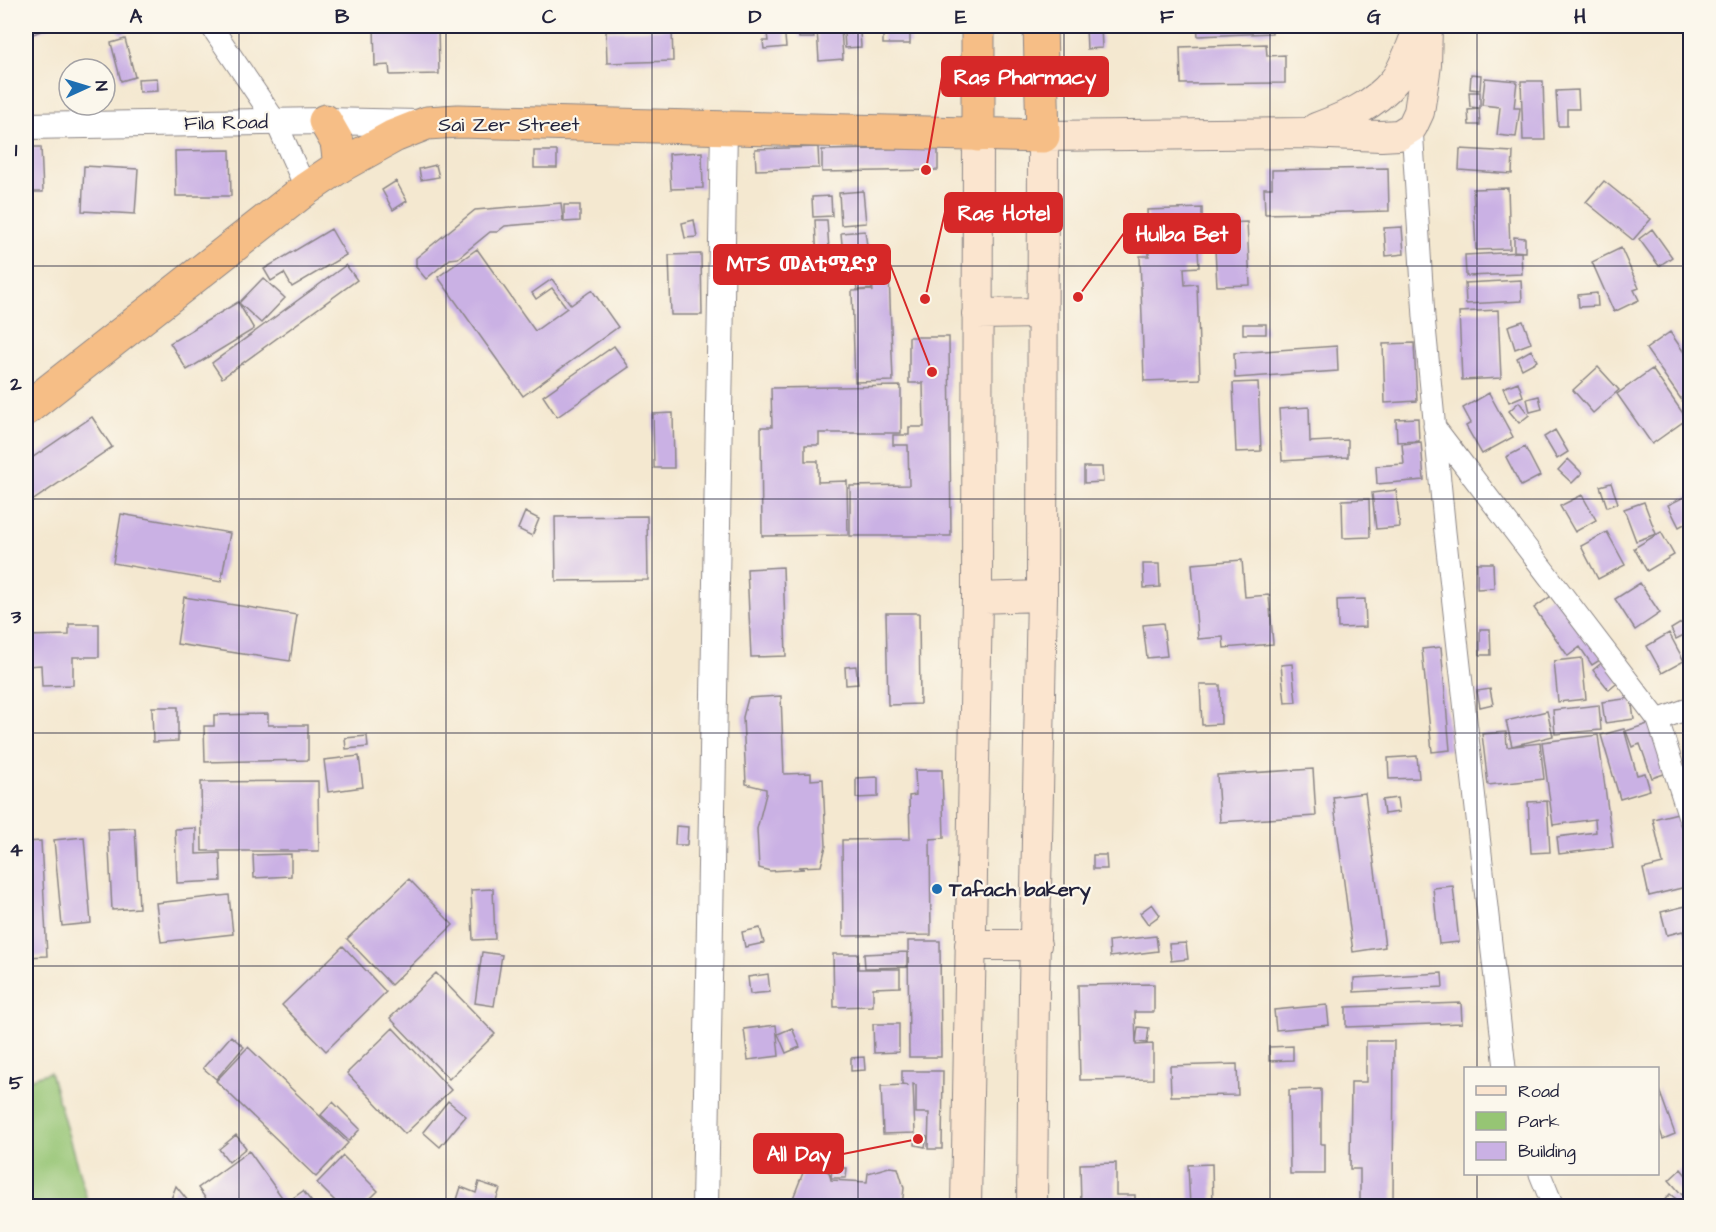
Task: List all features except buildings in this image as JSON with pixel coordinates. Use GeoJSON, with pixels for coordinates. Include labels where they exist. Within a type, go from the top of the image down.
{"type":"FeatureCollection","features":[{"type":"Feature","properties":{"kind":"highway"},"geometry":{"type":"LineString","coordinates":[[978,26],[978,135]]}},
{"type":"Feature","properties":{"kind":"highway"},"geometry":{"type":"LineString","coordinates":[[1040,26],[1043,136]]}},
{"type":"Feature","properties":{"kind":"highway","name":"Sai Zer Street"},"geometry":{"type":"LineString","coordinates":[[26,409],[306,189],[340,166],[394,136],[427,123],[458,120],[1043,136]]}},
{"type":"Feature","properties":{"kind":"highway"},"geometry":{"type":"LineString","coordinates":[[325,121],[337,142],[340,166]]}},
{"type":"Feature","properties":{"kind":"main road"},"geometry":{"type":"LineString","coordinates":[[1305,133],[1351,114],[1375,100],[1395,80],[1420,26]]}},
{"type":"Feature","properties":{"kind":"main road"},"geometry":{"type":"LineString","coordinates":[[1032,1206],[1042,596],[1043,136],[1305,133],[1399,135],[1412,128],[1419,112],[1426,65],[1427,26]]}},
{"type":"Feature","properties":{"kind":"main road"},"geometry":{"type":"LineString","coordinates":[[966,1206],[977,597],[978,135]]}},
{"type":"Feature","properties":{"kind":"main road"},"geometry":{"type":"LineString","coordinates":[[977,314],[1042,313]]}},
{"type":"Feature","properties":{"kind":"main road"},"geometry":{"type":"LineString","coordinates":[[977,597],[1042,596]]}},
{"type":"Feature","properties":{"kind":"main road"},"geometry":{"type":"LineString","coordinates":[[970,945],[1036,945]]}},
{"type":"Feature","properties":{"kind":"street"},"geometry":{"type":"LineString","coordinates":[[211,26],[276,122],[306,189]]}},
{"type":"Feature","properties":{"kind":"street","name":"Fila Road"},"geometry":{"type":"LineString","coordinates":[[26,126],[325,121],[427,123]]}},
{"type":"Feature","properties":{"kind":"street"},"geometry":{"type":"LineString","coordinates":[[705,1206],[724,128]]}},
{"type":"Feature","properties":{"kind":"street"},"geometry":{"type":"LineString","coordinates":[[1412,128],[1424,317],[1444,532],[1505,1067]]}},
{"type":"Feature","properties":{"kind":"street"},"geometry":{"type":"LineString","coordinates":[[1434,426],[1658,720],[1690,820]]}},
{"type":"Feature","properties":{"kind":"street"},"geometry":{"type":"LineString","coordinates":[[1658,720],[1690,708]]}},
{"type":"Feature","properties":{"kind":"street"},"geometry":{"type":"LineString","coordinates":[[1541,1175],[1553,1206]]}},
{"type":"Feature","properties":{"kind":"green space"},"geometry":{"type":"Polygon","coordinates":[[[50,1072],[89,1206],[26,1206],[26,1080],[50,1072]]]}},
{"type":"Feature","properties":{"kind":"place","name":"Ras Pharmacy"},"geometry":{"type":"Point","coordinates":[926,170]}},
{"type":"Feature","properties":{"kind":"place","name":"Hulba Bet"},"geometry":{"type":"Point","coordinates":[1078,297]}},
{"type":"Feature","properties":{"kind":"place","name":"Ras Hotel"},"geometry":{"type":"Point","coordinates":[925,299]}},
{"type":"Feature","properties":{"kind":"place","name":"MTS መልቲሚድያ"},"geometry":{"type":"Point","coordinates":[932,372]}},
{"type":"Feature","properties":{"kind":"place","name":"Tafach bakery"},"geometry":{"type":"Point","coordinates":[937,889]}},
{"type":"Feature","properties":{"kind":"place","name":"All Day"},"geometry":{"type":"Point","coordinates":[918,1139]}}]}
